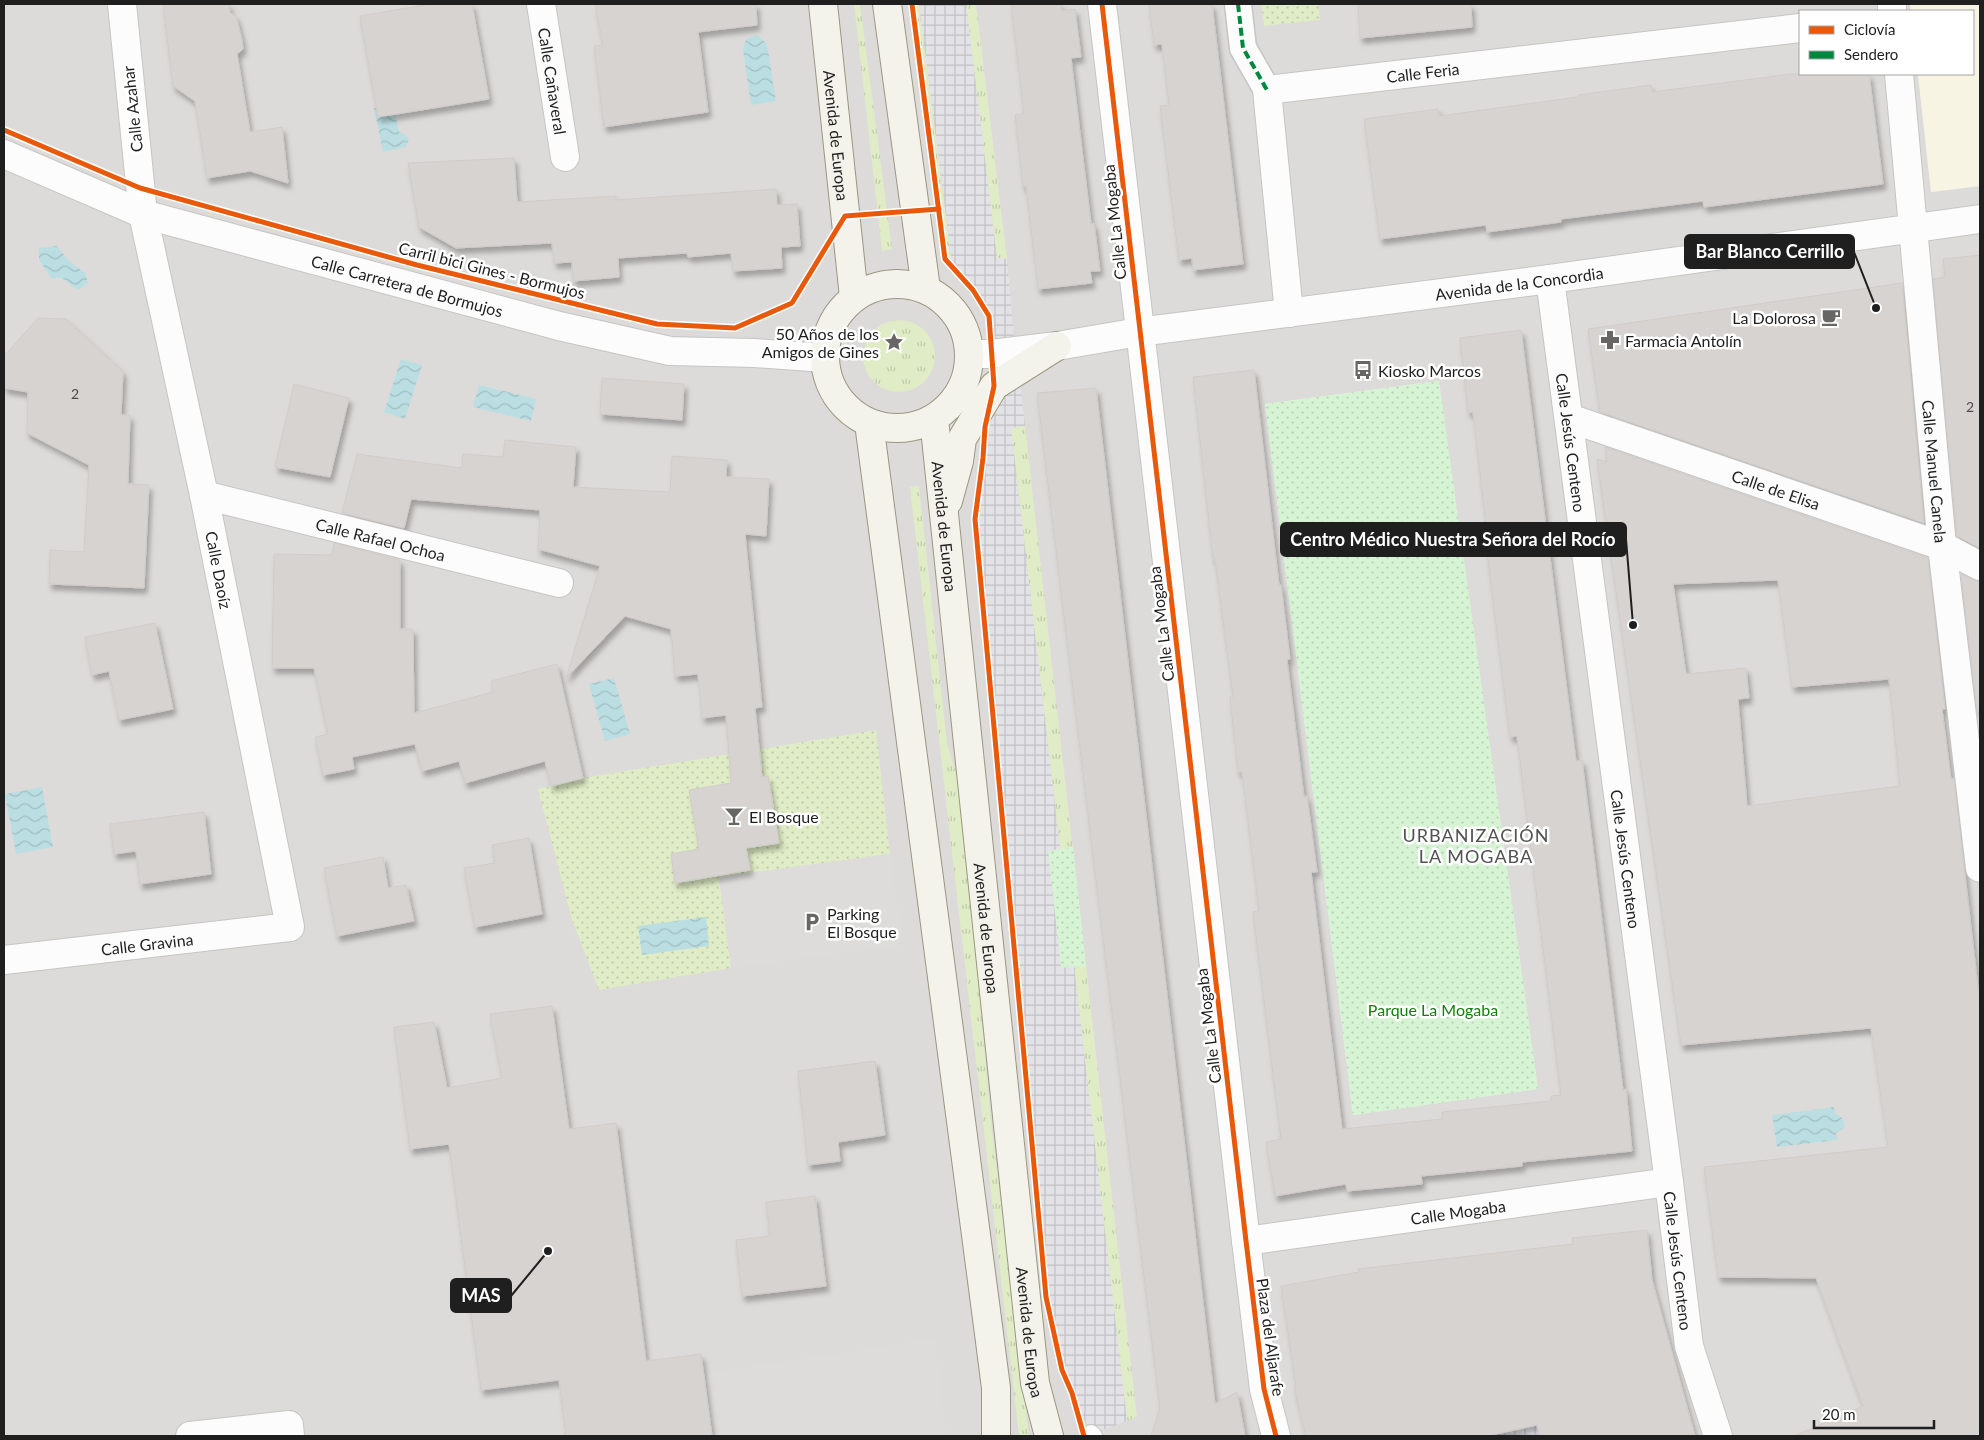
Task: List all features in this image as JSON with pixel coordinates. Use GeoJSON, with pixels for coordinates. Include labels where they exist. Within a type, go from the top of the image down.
{"type":"FeatureCollection","features":[{"type":"Feature","properties":{"kind":"main road","name":"Avenida de Europa"},"geometry":{"type":"LineString","coordinates":[[823,4],[854,297]]}},
{"type":"Feature","properties":{"kind":"main road"},"geometry":{"type":"LineString","coordinates":[[886,4],[926,289]]}},
{"type":"Feature","properties":{"kind":"main road"},"geometry":{"type":"LineString","coordinates":[[889,284],[908,284],[926,289],[944,300],[958,316],[967,334],[970,354],[968,373],[960,391],[950,406],[934,419],[913,427],[890,428],[869,423],[852,412],[837,397],[828,379],[825,358],[828,335],[838,314],[854,297],[870,288],[889,284]]}},
{"type":"Feature","properties":{"kind":"main road"},"geometry":{"type":"LineString","coordinates":[[944,517],[959,461],[962,439],[994,386],[1056,346]]}},
{"type":"Feature","properties":{"kind":"main road","name":"Avenida de Europa"},"geometry":{"type":"LineString","coordinates":[[934,419],[1035,1384],[1049,1436]]}},
{"type":"Feature","properties":{"kind":"main road"},"geometry":{"type":"LineString","coordinates":[[869,423],[996,1388],[996,1436]]}},
{"type":"Feature","properties":{"kind":"street","name":"Calle Azahar"},"geometry":{"type":"LineString","coordinates":[[122,4],[143,214]]}},
{"type":"Feature","properties":{"kind":"street","name":"Calle Cañaveral"},"geometry":{"type":"LineString","coordinates":[[541,4],[565,157]]}},
{"type":"Feature","properties":{"kind":"street","name":"Calle La Mogaba"},"geometry":{"type":"LineString","coordinates":[[1102,4],[1246,1241]]}},
{"type":"Feature","properties":{"kind":"street"},"geometry":{"type":"LineString","coordinates":[[1238,4],[1243,48],[1267,90],[1289,312]]}},
{"type":"Feature","properties":{"kind":"street","name":"Calle Feria"},"geometry":{"type":"LineString","coordinates":[[1267,90],[1799,28]]}},
{"type":"Feature","properties":{"kind":"street","name":"Calle Manuel Canela"},"geometry":{"type":"LineString","coordinates":[[1898,75],[1942,546],[1980,868]]}},
{"type":"Feature","properties":{"kind":"street","name":"Calle Carretera de Bormujos"},"geometry":{"type":"LineString","coordinates":[[4,154],[143,214],[559,326],[670,351],[754,353],[825,358]]}},
{"type":"Feature","properties":{"kind":"street","name":"Calle Daoíz"},"geometry":{"type":"LineString","coordinates":[[143,214],[204,496],[290,927]]}},
{"type":"Feature","properties":{"kind":"street","name":"Avenida de la Concordia"},"geometry":{"type":"LineString","coordinates":[[970,354],[991,354],[1056,346],[1139,332],[1550,279],[1980,218]]}},
{"type":"Feature","properties":{"kind":"street","name":"Calle Jesús Centeno"},"geometry":{"type":"LineString","coordinates":[[1550,279],[1689,1346],[1718,1436]]}},
{"type":"Feature","properties":{"kind":"street","name":"Calle de Elisa"},"geometry":{"type":"LineString","coordinates":[[1569,418],[1942,546],[1980,566]]}},
{"type":"Feature","properties":{"kind":"street","name":"Calle Rafael Ochoa"},"geometry":{"type":"LineString","coordinates":[[204,496],[559,583]]}},
{"type":"Feature","properties":{"kind":"street","name":"Calle Gravina"},"geometry":{"type":"LineString","coordinates":[[4,960],[290,927]]}},
{"type":"Feature","properties":{"kind":"street","name":"Calle Mogaba"},"geometry":{"type":"LineString","coordinates":[[1246,1241],[1669,1182]]}},
{"type":"Feature","properties":{"kind":"street","name":"Plaza del Aljarafe"},"geometry":{"type":"LineString","coordinates":[[1246,1241],[1264,1389],[1276,1436]]}},
{"type":"Feature","properties":{"kind":"street"},"geometry":{"type":"LineString","coordinates":[[190,1436],[289,1424],[290,1436]]}},
{"type":"Feature","properties":{"kind":"shaded area"},"geometry":{"type":"Polygon","coordinates":[[[4,4],[1910,4],[1911,10],[1799,10],[1799,75],[1918,75],[1931,192],[1980,186],[1980,1436],[4,1436],[4,4]],[[1438,381],[1265,404],[1353,1115],[1538,1089],[1438,381]]]}},
{"type":"Feature","properties":{"kind":"shaded area"},"geometry":{"type":"Polygon","coordinates":[[[919,4],[966,4],[997,258],[1007,259],[1015,351],[991,354],[988,316],[973,290],[945,259],[951,256],[919,4]]]}},
{"type":"Feature","properties":{"kind":"shaded area"},"geometry":{"type":"Polygon","coordinates":[[[1910,4],[1980,4],[1980,186],[1931,192],[1918,75],[1974,75],[1974,10],[1911,10],[1910,4]]]}},
{"type":"Feature","properties":{"kind":"shaded area"},"geometry":{"type":"Polygon","coordinates":[[[1019,370],[1025,426],[1011,428],[1060,849],[1048,851],[1061,968],[1074,966],[1127,1421],[1091,1434],[1062,1370],[1046,1297],[975,519],[985,427],[1019,370]]]}},
{"type":"Feature","properties":{"kind":"shaded area","name":"Parking El Bosque"},"geometry":{"type":"Polygon","coordinates":[[[890,854],[902,945],[731,968],[719,877],[890,854]]]}},
{"type":"Feature","properties":{"kind":"shaded area"},"geometry":{"type":"Polygon","coordinates":[[[934,1339],[946,1436],[712,1436],[704,1374],[934,1339]]]}},
{"type":"Feature","properties":{"kind":"shaded area"},"geometry":{"type":"Polygon","coordinates":[[[1537,1425],[1540,1436],[1487,1436],[1537,1425]]]}},
{"type":"Feature","properties":{"kind":"green space"},"geometry":{"type":"Polygon","coordinates":[[[854,4],[860,4],[892,249],[882,251],[854,4]]]}},
{"type":"Feature","properties":{"kind":"green space"},"geometry":{"type":"Polygon","coordinates":[[[912,4],[919,4],[951,256],[945,259],[912,4]]]}},
{"type":"Feature","properties":{"kind":"green space"},"geometry":{"type":"Polygon","coordinates":[[[966,4],[976,4],[1007,259],[997,258],[966,4]]]}},
{"type":"Feature","properties":{"kind":"green space"},"geometry":{"type":"Polygon","coordinates":[[[1261,4],[1318,4],[1320,20],[1264,26],[1261,4]]]}},
{"type":"Feature","properties":{"kind":"green space"},"geometry":{"type":"Polygon","coordinates":[[[906,320],[925,330],[933,342],[935,356],[933,370],[925,382],[913,390],[892,392],[873,382],[865,370],[863,349],[873,330],[885,322],[906,320]]]}},
{"type":"Feature","properties":{"kind":"green space","name":"Parque La Mogaba"},"geometry":{"type":"Polygon","coordinates":[[[1439,381],[1538,1089],[1353,1115],[1265,404],[1439,381]]]}},
{"type":"Feature","properties":{"kind":"green space"},"geometry":{"type":"Polygon","coordinates":[[[1025,426],[1137,1417],[1127,1421],[1011,427],[1025,426]]]}},
{"type":"Feature","properties":{"kind":"green space"},"geometry":{"type":"Polygon","coordinates":[[[919,486],[947,743],[961,791],[991,1122],[1029,1436],[1019,1436],[910,487],[919,486]]]}},
{"type":"Feature","properties":{"kind":"green space"},"geometry":{"type":"Polygon","coordinates":[[[876,730],[890,854],[719,877],[731,968],[599,990],[572,920],[538,789],[583,778],[876,730]]]}},
{"type":"Feature","properties":{"kind":"green space"},"geometry":{"type":"Polygon","coordinates":[[[1073,847],[1086,966],[1061,969],[1048,851],[1073,847]]]}},
{"type":"Feature","properties":{"kind":"water"},"geometry":{"type":"Polygon","coordinates":[[[757,35],[767,44],[776,101],[751,105],[743,50],[746,39],[757,35]]]}},
{"type":"Feature","properties":{"kind":"water"},"geometry":{"type":"Polygon","coordinates":[[[393,104],[399,132],[406,135],[409,140],[406,147],[383,152],[374,108],[393,104]]]}},
{"type":"Feature","properties":{"kind":"water"},"geometry":{"type":"Polygon","coordinates":[[[57,246],[69,261],[85,273],[88,283],[78,290],[62,278],[51,278],[39,260],[39,248],[57,246]]]}},
{"type":"Feature","properties":{"kind":"water"},"geometry":{"type":"Polygon","coordinates":[[[401,359],[422,365],[405,419],[384,412],[401,359]]]}},
{"type":"Feature","properties":{"kind":"water"},"geometry":{"type":"Polygon","coordinates":[[[479,385],[536,399],[531,421],[473,407],[479,385]]]}},
{"type":"Feature","properties":{"kind":"water"},"geometry":{"type":"Polygon","coordinates":[[[614,678],[630,734],[605,741],[589,684],[614,678]]]}},
{"type":"Feature","properties":{"kind":"water"},"geometry":{"type":"Polygon","coordinates":[[[42,787],[53,847],[16,854],[5,794],[42,787]]]}},
{"type":"Feature","properties":{"kind":"water"},"geometry":{"type":"Polygon","coordinates":[[[706,917],[709,946],[642,955],[638,926],[706,917]]]}},
{"type":"Feature","properties":{"kind":"water"},"geometry":{"type":"Polygon","coordinates":[[[1834,1107],[1835,1113],[1841,1117],[1844,1123],[1844,1128],[1836,1133],[1837,1140],[1777,1147],[1772,1115],[1834,1107]]]}},
{"type":"Feature","properties":{"kind":"building"},"geometry":{"type":"Polygon","coordinates":[[[163,4],[229,4],[230,13],[236,16],[242,40],[243,49],[237,54],[250,132],[282,127],[288,183],[250,171],[207,178],[195,101],[173,86],[163,4]]]}},
{"type":"Feature","properties":{"kind":"building"},"geometry":{"type":"Polygon","coordinates":[[[431,4],[472,4],[489,99],[378,117],[360,16],[431,4]]]}},
{"type":"Feature","properties":{"kind":"building"},"geometry":{"type":"Polygon","coordinates":[[[595,4],[756,4],[757,25],[698,32],[708,112],[604,127],[594,46],[603,45],[595,4]]]}},
{"type":"Feature","properties":{"kind":"building"},"geometry":{"type":"Polygon","coordinates":[[[1011,4],[1061,4],[1062,11],[1075,9],[1081,57],[1071,58],[1091,224],[1094,223],[1100,271],[1090,271],[1092,283],[1038,289],[1026,186],[1023,186],[1015,115],[1024,114],[1011,4]]]}},
{"type":"Feature","properties":{"kind":"building"},"geometry":{"type":"Polygon","coordinates":[[[1149,4],[1212,4],[1243,264],[1193,270],[1192,258],[1179,260],[1160,106],[1169,105],[1162,44],[1154,45],[1149,4]]]}},
{"type":"Feature","properties":{"kind":"building"},"geometry":{"type":"Polygon","coordinates":[[[1358,4],[1471,4],[1472,27],[1360,38],[1358,4]]]}},
{"type":"Feature","properties":{"kind":"building"},"geometry":{"type":"Polygon","coordinates":[[[1791,74],[1869,75],[1883,184],[1704,207],[1703,201],[1561,219],[1561,222],[1487,232],[1486,225],[1380,239],[1364,119],[1438,109],[1439,116],[1651,85],[1652,92],[1791,74]]]}},
{"type":"Feature","properties":{"kind":"building"},"geometry":{"type":"Polygon","coordinates":[[[514,158],[517,202],[616,196],[616,200],[776,189],[777,205],[797,204],[800,246],[781,247],[782,268],[733,271],[731,253],[688,257],[687,253],[618,258],[619,277],[573,281],[572,262],[554,263],[552,243],[456,248],[419,227],[408,163],[514,158]]]}},
{"type":"Feature","properties":{"kind":"building"},"geometry":{"type":"Polygon","coordinates":[[[1980,255],[1980,548],[1957,536],[1933,279],[1945,277],[1943,259],[1980,255]]]}},
{"type":"Feature","properties":{"kind":"building"},"geometry":{"type":"Polygon","coordinates":[[[1902,283],[1924,523],[1600,412],[1588,329],[1902,283]]]}},
{"type":"Feature","properties":{"kind":"building"},"geometry":{"type":"Polygon","coordinates":[[[38,318],[66,319],[123,372],[121,415],[130,415],[128,484],[149,485],[144,588],[49,584],[50,550],[84,552],[89,465],[27,433],[28,392],[4,388],[4,356],[38,318]]]}},
{"type":"Feature","properties":{"kind":"building"},"geometry":{"type":"Polygon","coordinates":[[[1521,330],[1576,761],[1582,760],[1623,1090],[1626,1089],[1632,1151],[1522,1162],[1522,1166],[1421,1176],[1422,1184],[1347,1191],[1346,1184],[1275,1196],[1266,1142],[1281,1139],[1253,912],[1259,911],[1242,772],[1238,772],[1230,697],[1233,697],[1215,559],[1213,559],[1193,377],[1254,370],[1279,585],[1281,585],[1290,659],[1287,660],[1304,797],[1307,796],[1317,872],[1311,872],[1342,1129],[1442,1119],[1442,1112],[1551,1101],[1551,1096],[1561,1095],[1517,736],[1510,737],[1487,552],[1489,552],[1473,412],[1468,412],[1460,338],[1521,330]]]}},
{"type":"Feature","properties":{"kind":"building"},"geometry":{"type":"Polygon","coordinates":[[[602,378],[684,384],[682,420],[600,414],[602,378]]]}},
{"type":"Feature","properties":{"kind":"building"},"geometry":{"type":"Polygon","coordinates":[[[294,384],[349,398],[330,477],[275,467],[294,384]]]}},
{"type":"Feature","properties":{"kind":"building"},"geometry":{"type":"Polygon","coordinates":[[[1096,388],[1215,1404],[1237,1392],[1245,1436],[1151,1436],[1160,1408],[1037,393],[1096,388]]]}},
{"type":"Feature","properties":{"kind":"building"},"geometry":{"type":"Polygon","coordinates":[[[505,440],[576,447],[573,487],[670,492],[672,456],[727,460],[726,477],[769,479],[766,536],[745,534],[762,707],[755,708],[762,777],[768,776],[779,843],[746,848],[750,870],[675,883],[671,854],[699,849],[689,790],[731,783],[726,715],[702,718],[698,674],[675,676],[671,629],[625,616],[566,678],[600,566],[538,549],[540,510],[411,499],[404,528],[342,513],[357,454],[462,468],[463,454],[503,457],[505,440]]]}},
{"type":"Feature","properties":{"kind":"building"},"geometry":{"type":"Polygon","coordinates":[[[1605,447],[1928,558],[1945,709],[1942,709],[1951,779],[1954,779],[1980,1005],[1980,1436],[1794,1436],[1863,1406],[1816,1278],[1718,1277],[1704,1167],[1888,1147],[1871,1028],[1681,1045],[1597,459],[1607,462],[1605,447]],[[1778,580],[1673,584],[1686,674],[1746,668],[1749,698],[1738,699],[1747,806],[1900,786],[1889,679],[1792,687],[1778,580]]]}},
{"type":"Feature","properties":{"kind":"building"},"geometry":{"type":"Polygon","coordinates":[[[334,543],[400,560],[400,629],[413,629],[414,713],[493,692],[491,681],[557,664],[583,778],[551,786],[545,761],[465,783],[459,761],[422,771],[415,744],[352,757],[354,769],[323,775],[315,737],[328,734],[314,668],[272,668],[274,554],[332,555],[334,543]]]}},
{"type":"Feature","properties":{"kind":"building"},"geometry":{"type":"Polygon","coordinates":[[[1961,574],[1980,582],[1980,711],[1977,711],[1961,574]]]}},
{"type":"Feature","properties":{"kind":"building"},"geometry":{"type":"Polygon","coordinates":[[[155,623],[173,709],[119,720],[109,671],[92,675],[85,637],[155,623]]]}},
{"type":"Feature","properties":{"kind":"building"},"geometry":{"type":"Polygon","coordinates":[[[204,812],[211,874],[140,884],[136,851],[114,854],[110,824],[204,812]]]}},
{"type":"Feature","properties":{"kind":"building"},"geometry":{"type":"Polygon","coordinates":[[[529,838],[542,914],[475,927],[464,868],[495,863],[492,845],[529,838]]]}},
{"type":"Feature","properties":{"kind":"building"},"geometry":{"type":"Polygon","coordinates":[[[383,857],[388,888],[406,885],[414,921],[337,936],[324,868],[383,857]]]}},
{"type":"Feature","properties":{"kind":"building"},"geometry":{"type":"Polygon","coordinates":[[[552,1006],[569,1129],[616,1123],[646,1361],[701,1354],[712,1436],[566,1436],[559,1380],[481,1390],[449,1144],[410,1149],[394,1027],[434,1022],[447,1088],[502,1078],[490,1014],[552,1006]]]}},
{"type":"Feature","properties":{"kind":"building"},"geometry":{"type":"Polygon","coordinates":[[[875,1061],[885,1135],[838,1142],[840,1161],[808,1165],[798,1071],[875,1061]]]}},
{"type":"Feature","properties":{"kind":"building"},"geometry":{"type":"Polygon","coordinates":[[[815,1196],[826,1286],[742,1296],[736,1240],[770,1236],[766,1202],[815,1196]]]}},
{"type":"Feature","properties":{"kind":"building"},"geometry":{"type":"Polygon","coordinates":[[[1647,1230],[1652,1280],[1695,1436],[1540,1436],[1537,1425],[1487,1436],[1306,1436],[1294,1387],[1296,1386],[1281,1286],[1359,1272],[1358,1269],[1573,1244],[1572,1238],[1647,1230]]]}},
{"type":"Feature","properties":{"kind":"marked path"},"geometry":{"type":"LineString","coordinates":[[1238,4],[1243,48],[1267,90]]}},
{"type":"Feature","properties":{"kind":"cycle path"},"geometry":{"type":"LineString","coordinates":[[912,4],[945,259],[973,290],[989,316],[994,386],[985,427],[975,519],[1046,1297],[1062,1370],[1072,1393],[1084,1436]]}},
{"type":"Feature","properties":{"kind":"cycle path"},"geometry":{"type":"LineString","coordinates":[[1102,4],[1246,1241],[1264,1389],[1276,1436]]}},
{"type":"Feature","properties":{"kind":"cycle path","name":"Carril bici Gines - Bormujos"},"geometry":{"type":"LineString","coordinates":[[4,130],[140,188],[417,265],[657,324],[735,328],[792,303],[845,216],[939,209]]}},
{"type":"Feature","properties":{"kind":"place","name":"Bar Blanco Cerrillo"},"geometry":{"type":"Point","coordinates":[1876,308]}},
{"type":"Feature","properties":{"kind":"place","name":"La Dolorosa"},"geometry":{"type":"Point","coordinates":[1831,317]}},
{"type":"Feature","properties":{"kind":"place","name":"Farmacia Antolín"},"geometry":{"type":"Point","coordinates":[1610,340]}},
{"type":"Feature","properties":{"kind":"place","name":"50 Años de los Amigos de Gines"},"geometry":{"type":"Point","coordinates":[894,342]}},
{"type":"Feature","properties":{"kind":"place","name":"Kiosko Marcos"},"geometry":{"type":"Point","coordinates":[1363,370]}},
{"type":"Feature","properties":{"kind":"place","name":"Centro Médico Nuestra Señora del Rocío"},"geometry":{"type":"Point","coordinates":[1633,625]}},
{"type":"Feature","properties":{"kind":"place","name":"El Bosque"},"geometry":{"type":"Point","coordinates":[734,816]}},
{"type":"Feature","properties":{"kind":"place","name":"Parking El Bosque"},"geometry":{"type":"Point","coordinates":[812,922]}},
{"type":"Feature","properties":{"kind":"place","name":"MAS"},"geometry":{"type":"Point","coordinates":[548,1251]}},
{"type":"Feature","properties":{"kind":"district","name":"URBANIZACIÓN LA MOGABA"},"geometry":{"type":"Point","coordinates":[1476,845]}}]}
